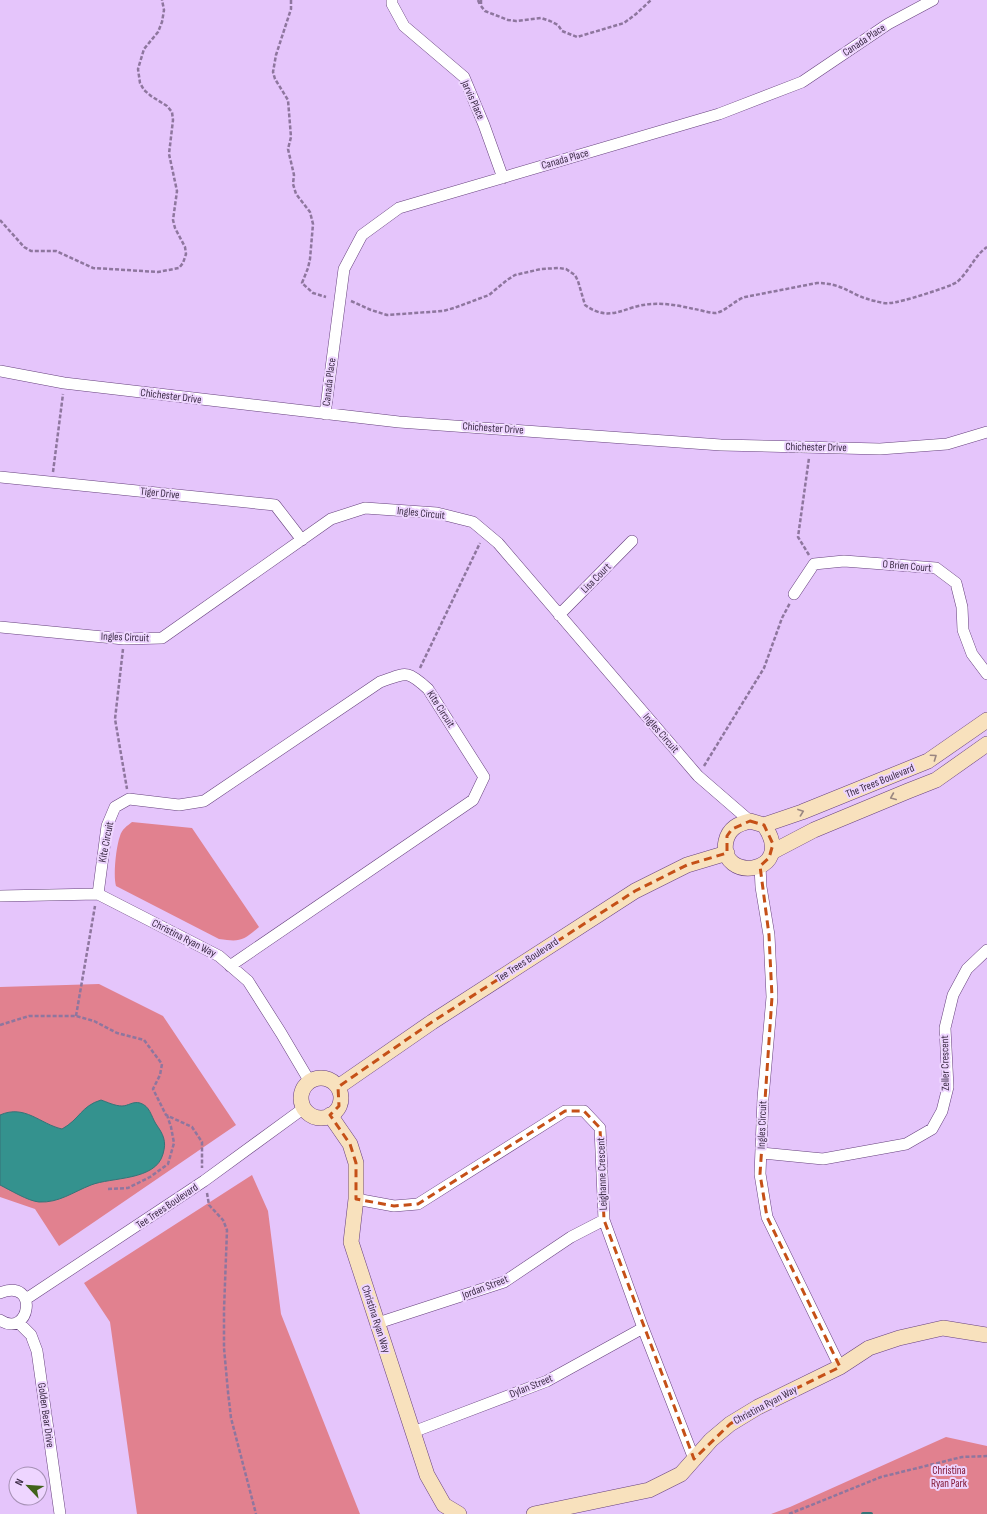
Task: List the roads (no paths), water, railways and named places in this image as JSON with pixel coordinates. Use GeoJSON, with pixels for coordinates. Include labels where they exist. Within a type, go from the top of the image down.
{"type":"FeatureCollection","features":[{"type":"Feature","properties":{"kind":"street","name":"Jarvis Place"},"geometry":{"type":"LineString","coordinates":[[392,0],[392,4],[404,26],[464,77],[484,125],[503,178]]}},
{"type":"Feature","properties":{"kind":"street","name":"Canada Place"},"geometry":{"type":"LineString","coordinates":[[325,414],[344,269],[362,235],[399,208],[720,114],[802,82],[888,24],[933,0]]}},
{"type":"Feature","properties":{"kind":"street","name":"Chichester Drive"},"geometry":{"type":"LineString","coordinates":[[0,371],[64,383],[399,422],[722,445],[880,449],[947,444],[987,432]]}},
{"type":"Feature","properties":{"kind":"street","name":"Tiger Drive"},"geometry":{"type":"LineString","coordinates":[[0,477],[275,505],[302,540]]}},
{"type":"Feature","properties":{"kind":"street","name":"Ingles Circuit"},"geometry":{"type":"LineString","coordinates":[[0,627],[124,639],[162,638],[331,519],[365,508],[437,513],[473,522],[498,543],[698,776],[757,823]]}},
{"type":"Feature","properties":{"kind":"street","name":"Lisa Court"},"geometry":{"type":"LineString","coordinates":[[559,615],[632,541]]}},
{"type":"Feature","properties":{"kind":"street","name":"O Brien Court"},"geometry":{"type":"LineString","coordinates":[[794,594],[814,564],[844,561],[936,568],[956,583],[962,607],[963,630],[972,654],[987,674]]}},
{"type":"Feature","properties":{"kind":"street","name":"Kite Circuit"},"geometry":{"type":"LineString","coordinates":[[98,894],[107,826],[115,807],[129,799],[179,805],[204,801],[380,682],[404,673],[415,677],[428,689],[484,777],[473,800],[230,966]]}},
{"type":"Feature","properties":{"kind":"street","name":"The Trees Boulevard"},"geometry":{"type":"LineString","coordinates":[[757,823],[802,812],[928,762],[987,720]]}},
{"type":"Feature","properties":{"kind":"street","name":"The Trees Boulevard"},"geometry":{"type":"LineString","coordinates":[[772,852],[814,830],[936,780],[987,744]]}},
{"type":"Feature","properties":{"kind":"street"},"geometry":{"type":"LineString","coordinates":[[757,823],[770,834],[773,844],[772,852],[769,858],[754,869],[738,867],[731,861],[727,853],[725,845],[727,836],[732,829],[739,824],[757,823]]}},
{"type":"Feature","properties":{"kind":"street","name":"Tee Trees Boulevard"},"geometry":{"type":"LineString","coordinates":[[338,1087],[432,1022],[635,891],[687,865],[727,853]]}},
{"type":"Feature","properties":{"kind":"street","name":"Ingles Circuit"},"geometry":{"type":"LineString","coordinates":[[760,866],[761,887],[769,934],[772,997],[763,1098],[760,1174],[767,1217],[840,1367]]}},
{"type":"Feature","properties":{"kind":"street","name":"Christina Ryan Way"},"geometry":{"type":"LineString","coordinates":[[0,896],[98,894],[219,956],[248,981],[310,1082]]}},
{"type":"Feature","properties":{"kind":"street","name":"Zeller Crescent"},"geometry":{"type":"LineString","coordinates":[[761,1153],[823,1159],[906,1144],[932,1129],[942,1111],[948,1087],[945,1028],[952,995],[967,969],[987,950]]}},
{"type":"Feature","properties":{"kind":"street"},"geometry":{"type":"LineString","coordinates":[[322,1078],[334,1082],[338,1087],[340,1093],[339,1106],[330,1115],[316,1117],[309,1114],[304,1108],[302,1103],[302,1091],[310,1082],[322,1078]]}},
{"type":"Feature","properties":{"kind":"street","name":"Tee Trees Boulevard"},"geometry":{"type":"LineString","coordinates":[[26,1299],[204,1181],[304,1108]]}},
{"type":"Feature","properties":{"kind":"street","name":"Leighanne Crescent"},"geometry":{"type":"LineString","coordinates":[[356,1199],[394,1206],[418,1204],[564,1112],[584,1111],[600,1128],[604,1220],[643,1328],[694,1459]]}},
{"type":"Feature","properties":{"kind":"street","name":"Christina Ryan Way"},"geometry":{"type":"LineString","coordinates":[[330,1115],[350,1144],[356,1163],[356,1199],[351,1242],[427,1475],[444,1505],[459,1514]]}},
{"type":"Feature","properties":{"kind":"street","name":"Jordan Street"},"geometry":{"type":"LineString","coordinates":[[378,1324],[504,1282],[571,1237],[604,1220]]}},
{"type":"Feature","properties":{"kind":"street"},"geometry":{"type":"LineString","coordinates":[[0,1293],[9,1290],[19,1292],[26,1299],[27,1308],[24,1316],[18,1322],[10,1324],[0,1320]]}},
{"type":"Feature","properties":{"kind":"street","name":"Golden Bear Drive"},"geometry":{"type":"LineString","coordinates":[[18,1322],[31,1335],[37,1351],[60,1514]]}},
{"type":"Feature","properties":{"kind":"street","name":"Dylan Street"},"geometry":{"type":"LineString","coordinates":[[413,1432],[547,1381],[643,1328]]}},
{"type":"Feature","properties":{"kind":"street","name":"Christina Ryan Way"},"geometry":{"type":"LineString","coordinates":[[534,1514],[649,1490],[681,1474],[710,1440],[730,1424],[758,1407],[840,1367],[869,1348],[899,1338],[943,1328],[987,1334]]}},
{"type":"Feature","properties":{"kind":"waterway"},"geometry":{"type":"LineString","coordinates":[[863,1514],[871,1514]]}},
{"type":"Feature","properties":{"kind":"park label","name":"Christina Ryan Park"},"geometry":{"type":"Point","coordinates":[949,1476]}}]}
